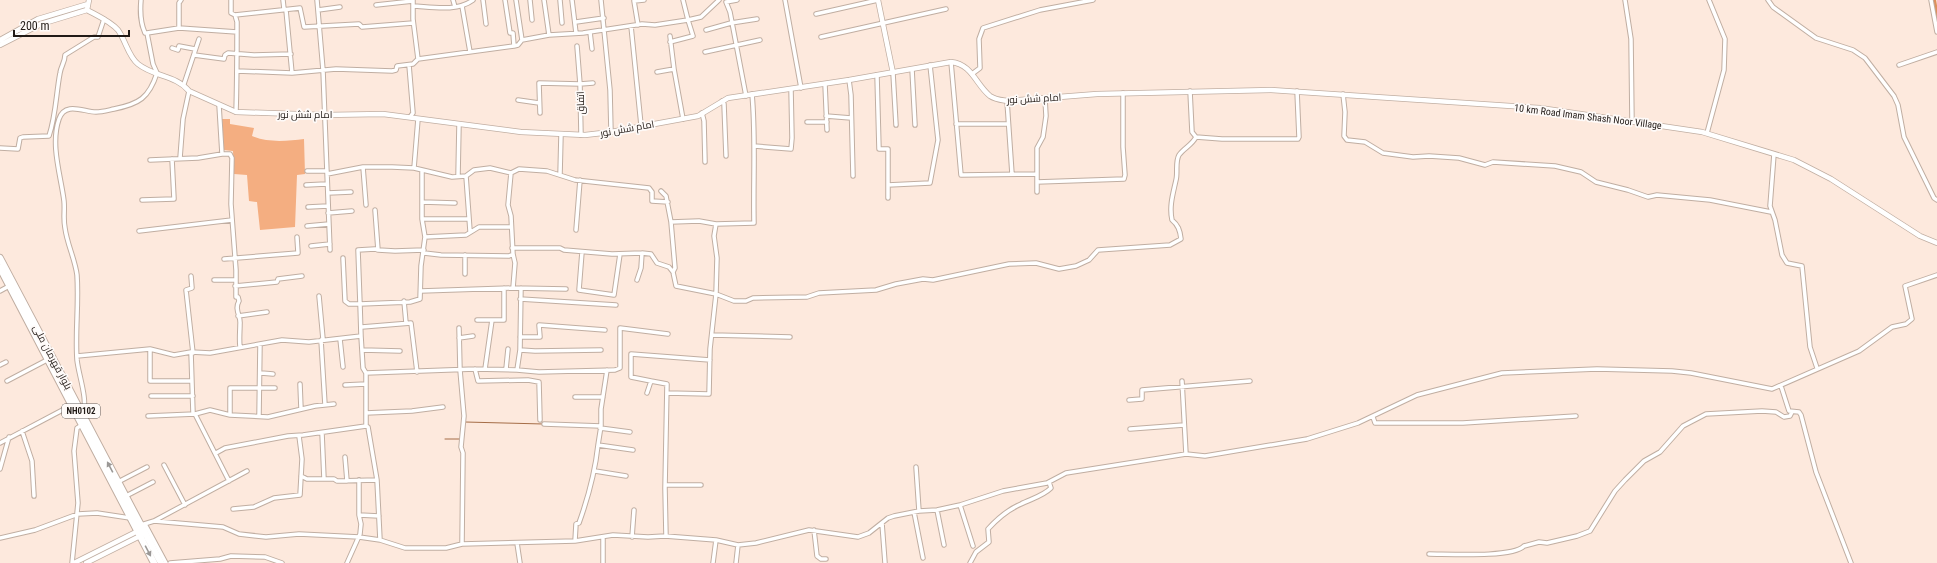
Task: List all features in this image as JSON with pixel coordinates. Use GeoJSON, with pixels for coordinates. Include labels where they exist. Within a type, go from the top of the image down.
{"type":"FeatureCollection","features":[{"type":"Feature","properties":{"kind":"highway","name":"بلوار قهرمان ملی"},"geometry":{"type":"LineString","coordinates":[[0,258],[47,360],[74,404],[82,414],[126,496],[142,530],[161,563]]}},
{"type":"Feature","properties":{"kind":"highway","name":"بلوار قهرمان ملی"},"geometry":{"type":"LineString","coordinates":[[0,268],[12,284],[74,404],[82,425],[130,518],[142,530],[154,563]]}},
{"type":"Feature","properties":{"kind":"street"},"geometry":{"type":"LineString","coordinates":[[82,414],[84,401],[77,356],[78,306],[76,274],[65,227],[64,201],[56,160],[59,119],[63,113],[71,109],[79,108],[96,112],[132,106],[146,97],[153,86],[157,73],[152,64],[147,33],[145,33],[140,15],[141,0]]}},
{"type":"Feature","properties":{"kind":"street"},"geometry":{"type":"LineString","coordinates":[[179,28],[179,3],[181,0]]}},
{"type":"Feature","properties":{"kind":"street"},"geometry":{"type":"LineString","coordinates":[[231,0],[231,13],[235,15],[237,32],[236,112]]}},
{"type":"Feature","properties":{"kind":"street"},"geometry":{"type":"LineString","coordinates":[[283,0],[284,9],[286,10],[292,72]]}},
{"type":"Feature","properties":{"kind":"street"},"geometry":{"type":"LineString","coordinates":[[317,0],[323,70],[326,184],[328,193],[330,250]]}},
{"type":"Feature","properties":{"kind":"street"},"geometry":{"type":"LineString","coordinates":[[376,5],[413,0],[413,23],[418,59]]}},
{"type":"Feature","properties":{"kind":"street"},"geometry":{"type":"LineString","coordinates":[[453,0],[455,7]]}},
{"type":"Feature","properties":{"kind":"street"},"geometry":{"type":"LineString","coordinates":[[413,6],[455,7],[462,6],[473,0]]}},
{"type":"Feature","properties":{"kind":"street"},"geometry":{"type":"LineString","coordinates":[[483,0],[486,24]]}},
{"type":"Feature","properties":{"kind":"street"},"geometry":{"type":"LineString","coordinates":[[504,0],[510,33],[513,33],[514,46]]}},
{"type":"Feature","properties":{"kind":"street"},"geometry":{"type":"LineString","coordinates":[[237,71],[392,71],[396,70],[399,65],[409,65],[415,63],[418,59],[518,46],[522,40],[516,0]]}},
{"type":"Feature","properties":{"kind":"street"},"geometry":{"type":"LineString","coordinates":[[530,0],[532,20]]}},
{"type":"Feature","properties":{"kind":"street"},"geometry":{"type":"LineString","coordinates":[[544,0],[549,35]]}},
{"type":"Feature","properties":{"kind":"street"},"geometry":{"type":"LineString","coordinates":[[560,0],[562,24]]}},
{"type":"Feature","properties":{"kind":"street"},"geometry":{"type":"LineString","coordinates":[[572,0],[576,22],[576,33]]}},
{"type":"Feature","properties":{"kind":"street"},"geometry":{"type":"LineString","coordinates":[[601,0],[610,90],[611,132]]}},
{"type":"Feature","properties":{"kind":"street"},"geometry":{"type":"LineString","coordinates":[[638,25],[634,0],[644,0]]}},
{"type":"Feature","properties":{"kind":"street"},"geometry":{"type":"LineString","coordinates":[[670,42],[693,36],[683,0]]}},
{"type":"Feature","properties":{"kind":"street"},"geometry":{"type":"LineString","coordinates":[[522,40],[549,35],[590,32],[638,25],[655,25],[688,20],[701,17],[719,0]]}},
{"type":"Feature","properties":{"kind":"street"},"geometry":{"type":"LineString","coordinates":[[737,0],[726,2],[730,12],[746,96]]}},
{"type":"Feature","properties":{"kind":"street"},"geometry":{"type":"LineString","coordinates":[[785,0],[801,88]]}},
{"type":"Feature","properties":{"kind":"street"},"geometry":{"type":"LineString","coordinates":[[816,14],[878,0],[893,73],[896,125]]}},
{"type":"Feature","properties":{"kind":"street"},"geometry":{"type":"LineString","coordinates":[[972,74],[980,68],[979,39],[983,28],[1040,10],[1093,0]]}},
{"type":"Feature","properties":{"kind":"street"},"geometry":{"type":"LineString","coordinates":[[1625,0],[1631,40],[1632,122]]}},
{"type":"Feature","properties":{"kind":"street"},"geometry":{"type":"LineString","coordinates":[[1707,133],[1724,70],[1725,39],[1709,0]]}},
{"type":"Feature","properties":{"kind":"street"},"geometry":{"type":"LineString","coordinates":[[1768,0],[1773,7],[1816,38],[1853,50],[1865,58],[1894,96],[1898,105],[1904,137],[1934,198],[1937,200]]}},
{"type":"Feature","properties":{"kind":"street"},"geometry":{"type":"LineString","coordinates":[[1932,0],[1937,32]]}},
{"type":"Feature","properties":{"kind":"street"},"geometry":{"type":"LineString","coordinates":[[0,40],[38,19],[88,2],[87,10]]}},
{"type":"Feature","properties":{"kind":"street"},"geometry":{"type":"LineString","coordinates":[[462,6],[470,52]]}},
{"type":"Feature","properties":{"kind":"street"},"geometry":{"type":"LineString","coordinates":[[318,10],[340,7]]}},
{"type":"Feature","properties":{"kind":"street"},"geometry":{"type":"LineString","coordinates":[[235,15],[300,8],[304,27],[359,24],[362,27],[413,23]]}},
{"type":"Feature","properties":{"kind":"street"},"geometry":{"type":"LineString","coordinates":[[821,37],[946,9]]}},
{"type":"Feature","properties":{"kind":"street"},"geometry":{"type":"LineString","coordinates":[[0,44],[41,24],[87,10],[112,23],[119,31],[138,64],[149,71],[184,84],[199,39]]}},
{"type":"Feature","properties":{"kind":"street"},"geometry":{"type":"LineString","coordinates":[[576,22],[604,18]]}},
{"type":"Feature","properties":{"kind":"street"},"geometry":{"type":"LineString","coordinates":[[49,136],[55,114],[60,70],[66,55],[94,37],[98,37],[104,19]]}},
{"type":"Feature","properties":{"kind":"street"},"geometry":{"type":"LineString","coordinates":[[706,30],[731,23],[757,19]]}},
{"type":"Feature","properties":{"kind":"street"},"geometry":{"type":"LineString","coordinates":[[631,26],[641,126]]}},
{"type":"Feature","properties":{"kind":"street"},"geometry":{"type":"LineString","coordinates":[[147,33],[179,28],[237,32]]}},
{"type":"Feature","properties":{"kind":"street"},"geometry":{"type":"LineString","coordinates":[[590,32],[592,48]]}},
{"type":"Feature","properties":{"kind":"street"},"geometry":{"type":"LineString","coordinates":[[670,36],[683,119]]}},
{"type":"Feature","properties":{"kind":"street"},"geometry":{"type":"LineString","coordinates":[[705,52],[760,40]]}},
{"type":"Feature","properties":{"kind":"street"},"geometry":{"type":"LineString","coordinates":[[172,48],[178,50],[179,46],[196,49]]}},
{"type":"Feature","properties":{"kind":"street"},"geometry":{"type":"LineString","coordinates":[[540,113],[538,83],[580,84],[577,46]]}},
{"type":"Feature","properties":{"kind":"street"},"geometry":{"type":"LineString","coordinates":[[1899,65],[1937,52]]}},
{"type":"Feature","properties":{"kind":"street"},"geometry":{"type":"LineString","coordinates":[[194,55],[224,59],[225,55],[228,53],[291,54]]}},
{"type":"Feature","properties":{"kind":"street"},"geometry":{"type":"LineString","coordinates":[[951,62],[961,175],[1037,174]]}},
{"type":"Feature","properties":{"kind":"street","name":"امام شش نور"},"geometry":{"type":"LineString","coordinates":[[184,84],[189,91],[236,112],[325,115],[384,114],[459,125],[561,135],[611,132],[683,119],[702,113],[722,100],[728,98],[801,88],[951,62],[964,66],[989,95],[997,100],[1008,101],[1123,93],[1189,91]]}},
{"type":"Feature","properties":{"kind":"street"},"geometry":{"type":"LineString","coordinates":[[409,65],[412,113],[410,118]]}},
{"type":"Feature","properties":{"kind":"street"},"geometry":{"type":"LineString","coordinates":[[888,185],[930,183],[938,140],[930,65]]}},
{"type":"Feature","properties":{"kind":"street"},"geometry":{"type":"LineString","coordinates":[[657,72],[674,69]]}},
{"type":"Feature","properties":{"kind":"street"},"geometry":{"type":"LineString","coordinates":[[912,69],[915,124]]}},
{"type":"Feature","properties":{"kind":"street"},"geometry":{"type":"LineString","coordinates":[[876,75],[879,149],[888,149],[888,198]]}},
{"type":"Feature","properties":{"kind":"street"},"geometry":{"type":"LineString","coordinates":[[849,80],[853,176]]}},
{"type":"Feature","properties":{"kind":"street","name":"اتفاق"},"geometry":{"type":"LineString","coordinates":[[581,135],[580,84],[593,83]]}},
{"type":"Feature","properties":{"kind":"street"},"geometry":{"type":"LineString","coordinates":[[825,84],[827,130]]}},
{"type":"Feature","properties":{"kind":"street"},"geometry":{"type":"LineString","coordinates":[[754,146],[791,149],[791,89]]}},
{"type":"Feature","properties":{"kind":"street","name":"10 km Road Imam Shash Noor Village"},"geometry":{"type":"LineString","coordinates":[[1189,91],[1271,90],[1540,108],[1707,133],[1794,160],[1831,179],[1920,236],[1937,243]]}},
{"type":"Feature","properties":{"kind":"street"},"geometry":{"type":"LineString","coordinates":[[180,158],[183,119],[189,91]]}},
{"type":"Feature","properties":{"kind":"street"},"geometry":{"type":"LineString","coordinates":[[1189,91],[1192,132],[1196,137],[1222,139],[1298,139],[1297,92]]}},
{"type":"Feature","properties":{"kind":"street"},"geometry":{"type":"LineString","coordinates":[[1037,182],[1037,180],[1124,179],[1123,93]]}},
{"type":"Feature","properties":{"kind":"street"},"geometry":{"type":"LineString","coordinates":[[671,222],[699,221],[716,224],[754,223],[755,126],[752,94]]}},
{"type":"Feature","properties":{"kind":"street"},"geometry":{"type":"LineString","coordinates":[[1343,94],[1345,112],[1344,136],[1347,140],[1365,142],[1383,153],[1413,157],[1429,156],[1458,158],[1485,166],[1493,162],[1555,166],[1581,172],[1596,182],[1648,197],[1658,195],[1710,200],[1771,212]]}},
{"type":"Feature","properties":{"kind":"street"},"geometry":{"type":"LineString","coordinates":[[1037,192],[1037,148],[1044,137],[1046,116],[1045,98]]}},
{"type":"Feature","properties":{"kind":"street"},"geometry":{"type":"LineString","coordinates":[[518,100],[539,103]]}},
{"type":"Feature","properties":{"kind":"street"},"geometry":{"type":"LineString","coordinates":[[722,100],[724,104],[726,156]]}},
{"type":"Feature","properties":{"kind":"street"},"geometry":{"type":"LineString","coordinates":[[1008,101],[1008,124],[1012,174]]}},
{"type":"Feature","properties":{"kind":"street"},"geometry":{"type":"LineString","coordinates":[[219,105],[222,154]]}},
{"type":"Feature","properties":{"kind":"street"},"geometry":{"type":"LineString","coordinates":[[702,113],[704,121],[705,162]]}},
{"type":"Feature","properties":{"kind":"street"},"geometry":{"type":"LineString","coordinates":[[826,116],[851,118]]}},
{"type":"Feature","properties":{"kind":"street"},"geometry":{"type":"LineString","coordinates":[[414,168],[418,118]]}},
{"type":"Feature","properties":{"kind":"street"},"geometry":{"type":"LineString","coordinates":[[806,122],[827,122]]}},
{"type":"Feature","properties":{"kind":"street"},"geometry":{"type":"LineString","coordinates":[[956,124],[1008,124]]}},
{"type":"Feature","properties":{"kind":"street"},"geometry":{"type":"LineString","coordinates":[[458,176],[459,125]]}},
{"type":"Feature","properties":{"kind":"street"},"geometry":{"type":"LineString","coordinates":[[560,174],[561,135]]}},
{"type":"Feature","properties":{"kind":"street"},"geometry":{"type":"LineString","coordinates":[[0,148],[18,149],[20,138],[23,137],[57,136]]}},
{"type":"Feature","properties":{"kind":"street"},"geometry":{"type":"LineString","coordinates":[[512,248],[560,248],[564,250],[582,252],[651,254],[658,263],[669,267],[673,272],[676,286],[716,294],[734,301],[746,301],[753,298],[807,297],[819,293],[876,290],[896,284],[923,279],[933,280],[1009,264],[1036,263],[1058,269],[1076,266],[1089,260],[1098,250],[1170,245],[1181,239],[1177,224],[1172,220],[1170,214],[1171,198],[1177,180],[1177,162],[1179,155],[1192,144],[1196,137]]}},
{"type":"Feature","properties":{"kind":"street"},"geometry":{"type":"LineString","coordinates":[[150,160],[198,158],[222,154],[230,154],[232,158],[232,220],[235,258],[235,286],[236,297],[238,297],[239,301],[237,304],[240,324],[238,327],[240,347]]}},
{"type":"Feature","properties":{"kind":"street"},"geometry":{"type":"LineString","coordinates":[[1774,154],[1770,187],[1771,212],[1775,220],[1782,254],[1787,263],[1802,266],[1810,347],[1817,368]]}},
{"type":"Feature","properties":{"kind":"street"},"geometry":{"type":"LineString","coordinates":[[142,200],[174,199],[172,159]]}},
{"type":"Feature","properties":{"kind":"street"},"geometry":{"type":"LineString","coordinates":[[363,167],[366,205]]}},
{"type":"Feature","properties":{"kind":"street"},"geometry":{"type":"LineString","coordinates":[[307,171],[326,172],[363,167],[414,168],[452,177],[466,176],[474,170],[490,168],[511,173],[519,169],[547,171],[580,180],[649,188],[652,192],[652,201],[668,202]]}},
{"type":"Feature","properties":{"kind":"street"},"geometry":{"type":"LineString","coordinates":[[343,258],[345,301],[349,304],[420,299],[421,266],[426,237],[422,219],[422,170]]}},
{"type":"Feature","properties":{"kind":"street"},"geometry":{"type":"LineString","coordinates":[[511,173],[508,205],[511,227],[512,254],[515,263],[513,288]]}},
{"type":"Feature","properties":{"kind":"street"},"geometry":{"type":"LineString","coordinates":[[466,176],[470,231]]}},
{"type":"Feature","properties":{"kind":"street"},"geometry":{"type":"LineString","coordinates":[[576,230],[580,180]]}},
{"type":"Feature","properties":{"kind":"street"},"geometry":{"type":"LineString","coordinates":[[306,185],[326,184]]}},
{"type":"Feature","properties":{"kind":"street"},"geometry":{"type":"LineString","coordinates":[[661,191],[666,196],[668,202],[671,222],[675,268],[673,272]]}},
{"type":"Feature","properties":{"kind":"street"},"geometry":{"type":"LineString","coordinates":[[328,193],[351,192]]}},
{"type":"Feature","properties":{"kind":"street"},"geometry":{"type":"LineString","coordinates":[[422,202],[455,203]]}},
{"type":"Feature","properties":{"kind":"street"},"geometry":{"type":"LineString","coordinates":[[308,207],[328,206]]}},
{"type":"Feature","properties":{"kind":"street"},"geometry":{"type":"LineString","coordinates":[[375,210],[378,250]]}},
{"type":"Feature","properties":{"kind":"street"},"geometry":{"type":"LineString","coordinates":[[328,213],[352,211]]}},
{"type":"Feature","properties":{"kind":"street"},"geometry":{"type":"LineString","coordinates":[[422,219],[469,219]]}},
{"type":"Feature","properties":{"kind":"street"},"geometry":{"type":"LineString","coordinates":[[139,231],[232,220]]}},
{"type":"Feature","properties":{"kind":"street"},"geometry":{"type":"LineString","coordinates":[[306,226],[329,224]]}},
{"type":"Feature","properties":{"kind":"street"},"geometry":{"type":"LineString","coordinates":[[667,394],[709,394],[710,360],[716,294],[717,258],[714,236],[716,224]]}},
{"type":"Feature","properties":{"kind":"street"},"geometry":{"type":"LineString","coordinates":[[426,237],[466,235],[470,231],[479,227],[511,227]]}},
{"type":"Feature","properties":{"kind":"street"},"geometry":{"type":"LineString","coordinates":[[224,259],[298,253],[297,237]]}},
{"type":"Feature","properties":{"kind":"street"},"geometry":{"type":"LineString","coordinates":[[311,246],[330,244]]}},
{"type":"Feature","properties":{"kind":"street"},"geometry":{"type":"LineString","coordinates":[[380,540],[377,480],[368,428],[366,426],[366,373],[362,368],[362,327],[358,250],[375,248],[378,250],[424,252],[441,255],[509,256],[512,254]]}},
{"type":"Feature","properties":{"kind":"street"},"geometry":{"type":"LineString","coordinates":[[582,252],[578,290],[614,295],[620,254]]}},
{"type":"Feature","properties":{"kind":"street"},"geometry":{"type":"LineString","coordinates":[[637,280],[641,268],[642,253]]}},
{"type":"Feature","properties":{"kind":"street"},"geometry":{"type":"LineString","coordinates":[[465,255],[465,274]]}},
{"type":"Feature","properties":{"kind":"street"},"geometry":{"type":"LineString","coordinates":[[154,521],[223,527],[239,534],[266,537],[299,534],[359,537],[380,540],[406,548],[446,548],[462,544],[575,541],[613,535],[632,537],[666,536],[716,540],[738,545],[756,543],[809,530],[858,538],[869,534],[882,523],[894,516],[960,506],[1003,491],[1049,482],[1066,473],[1186,454],[1205,456],[1307,439],[1358,424],[1417,395],[1502,373],[1597,369],[1672,371],[1691,373],[1772,389],[1817,368],[1859,351],[1892,327],[1906,324],[1912,319],[1905,286],[1937,275]]}},
{"type":"Feature","properties":{"kind":"street"},"geometry":{"type":"LineString","coordinates":[[191,276],[192,289],[186,290],[192,352],[194,414],[216,453],[229,481]]}},
{"type":"Feature","properties":{"kind":"street"},"geometry":{"type":"LineString","coordinates":[[235,286],[277,282],[278,279],[302,276]]}},
{"type":"Feature","properties":{"kind":"street"},"geometry":{"type":"LineString","coordinates":[[214,280],[235,280]]}},
{"type":"Feature","properties":{"kind":"street"},"geometry":{"type":"LineString","coordinates":[[0,291],[12,284]]}},
{"type":"Feature","properties":{"kind":"street"},"geometry":{"type":"LineString","coordinates":[[421,291],[504,288],[566,289]]}},
{"type":"Feature","properties":{"kind":"street"},"geometry":{"type":"LineString","coordinates":[[477,320],[504,320],[504,288]]}},
{"type":"Feature","properties":{"kind":"street"},"geometry":{"type":"LineString","coordinates":[[518,370],[520,350],[521,288]]}},
{"type":"Feature","properties":{"kind":"street"},"geometry":{"type":"LineString","coordinates":[[319,296],[325,405]]}},
{"type":"Feature","properties":{"kind":"street"},"geometry":{"type":"LineString","coordinates":[[520,299],[616,305]]}},
{"type":"Feature","properties":{"kind":"street"},"geometry":{"type":"LineString","coordinates":[[404,301],[406,324]]}},
{"type":"Feature","properties":{"kind":"street"},"geometry":{"type":"LineString","coordinates":[[238,316],[267,312]]}},
{"type":"Feature","properties":{"kind":"street"},"geometry":{"type":"LineString","coordinates":[[485,369],[492,320]]}},
{"type":"Feature","properties":{"kind":"street"},"geometry":{"type":"LineString","coordinates":[[362,327],[411,323],[417,372]]}},
{"type":"Feature","properties":{"kind":"street"},"geometry":{"type":"LineString","coordinates":[[520,336],[540,337],[539,325],[605,330]]}},
{"type":"Feature","properties":{"kind":"street"},"geometry":{"type":"LineString","coordinates":[[459,328],[460,370],[464,416],[461,447],[463,454],[462,544]]}},
{"type":"Feature","properties":{"kind":"street"},"geometry":{"type":"LineString","coordinates":[[366,373],[475,369],[506,369],[539,372],[607,370],[620,368],[620,328],[668,334]]}},
{"type":"Feature","properties":{"kind":"street"},"geometry":{"type":"LineString","coordinates":[[712,335],[790,337]]}},
{"type":"Feature","properties":{"kind":"street"},"geometry":{"type":"LineString","coordinates":[[77,356],[150,349],[174,355],[192,352],[210,353],[282,340],[309,342],[361,336]]}},
{"type":"Feature","properties":{"kind":"street"},"geometry":{"type":"LineString","coordinates":[[459,338],[473,336]]}},
{"type":"Feature","properties":{"kind":"street"},"geometry":{"type":"LineString","coordinates":[[340,339],[343,367]]}},
{"type":"Feature","properties":{"kind":"street"},"geometry":{"type":"LineString","coordinates":[[259,416],[259,387],[261,373],[260,344]]}},
{"type":"Feature","properties":{"kind":"street"},"geometry":{"type":"LineString","coordinates":[[150,349],[150,381],[192,382]]}},
{"type":"Feature","properties":{"kind":"street"},"geometry":{"type":"LineString","coordinates":[[506,369],[508,349]]}},
{"type":"Feature","properties":{"kind":"street"},"geometry":{"type":"LineString","coordinates":[[362,350],[400,351]]}},
{"type":"Feature","properties":{"kind":"street"},"geometry":{"type":"LineString","coordinates":[[520,350],[601,350]]}},
{"type":"Feature","properties":{"kind":"street"},"geometry":{"type":"LineString","coordinates":[[666,536],[666,382],[631,377],[631,354],[710,360]]}},
{"type":"Feature","properties":{"kind":"street"},"geometry":{"type":"LineString","coordinates":[[7,381],[47,360]]}},
{"type":"Feature","properties":{"kind":"street"},"geometry":{"type":"LineString","coordinates":[[0,365],[6,362]]}},
{"type":"Feature","properties":{"kind":"street"},"geometry":{"type":"LineString","coordinates":[[475,369],[478,381],[528,380],[539,382],[540,420]]}},
{"type":"Feature","properties":{"kind":"street"},"geometry":{"type":"LineString","coordinates":[[575,541],[576,524],[579,523],[587,502],[595,471],[607,370]]}},
{"type":"Feature","properties":{"kind":"street"},"geometry":{"type":"LineString","coordinates":[[261,373],[273,374]]}},
{"type":"Feature","properties":{"kind":"street"},"geometry":{"type":"LineString","coordinates":[[647,393],[651,381]]}},
{"type":"Feature","properties":{"kind":"street"},"geometry":{"type":"LineString","coordinates":[[1182,381],[1186,454]]}},
{"type":"Feature","properties":{"kind":"street"},"geometry":{"type":"LineString","coordinates":[[1129,400],[1142,399],[1142,390],[1250,381]]}},
{"type":"Feature","properties":{"kind":"street"},"geometry":{"type":"LineString","coordinates":[[300,384],[301,409]]}},
{"type":"Feature","properties":{"kind":"street"},"geometry":{"type":"LineString","coordinates":[[345,385],[366,384]]}},
{"type":"Feature","properties":{"kind":"street"},"geometry":{"type":"LineString","coordinates":[[1781,386],[1787,408],[1792,412],[1799,412],[1801,415],[1816,472],[1851,563]]}},
{"type":"Feature","properties":{"kind":"street"},"geometry":{"type":"LineString","coordinates":[[230,415],[230,388],[275,388]]}},
{"type":"Feature","properties":{"kind":"street"},"geometry":{"type":"LineString","coordinates":[[151,396],[193,396]]}},
{"type":"Feature","properties":{"kind":"street"},"geometry":{"type":"LineString","coordinates":[[575,397],[603,397]]}},
{"type":"Feature","properties":{"kind":"street"},"geometry":{"type":"LineString","coordinates":[[0,443],[74,404]]}},
{"type":"Feature","properties":{"kind":"street"},"geometry":{"type":"LineString","coordinates":[[148,416],[194,414],[210,410],[230,415],[268,417],[301,409],[334,404]]}},
{"type":"Feature","properties":{"kind":"street"},"geometry":{"type":"LineString","coordinates":[[366,413],[412,411],[443,407]]}},
{"type":"Feature","properties":{"kind":"street"},"geometry":{"type":"LineString","coordinates":[[1429,554],[1471,554],[1520,550],[1524,546],[1529,546],[1534,543],[1547,543],[1577,536],[1590,531],[1615,491],[1644,461],[1660,452],[1683,426],[1706,414],[1762,411],[1776,412],[1784,417],[1790,416],[1792,412]]}},
{"type":"Feature","properties":{"kind":"street"},"geometry":{"type":"LineString","coordinates":[[1373,416],[1375,423],[1463,423],[1576,416]]}},
{"type":"Feature","properties":{"kind":"street"},"geometry":{"type":"LineString","coordinates":[[544,424],[601,427],[630,432]]}},
{"type":"Feature","properties":{"kind":"street"},"geometry":{"type":"LineString","coordinates":[[73,563],[78,514],[74,451],[77,428],[82,425]]}},
{"type":"Feature","properties":{"kind":"street"},"geometry":{"type":"LineString","coordinates":[[1130,430],[1184,425]]}},
{"type":"Feature","properties":{"kind":"street"},"geometry":{"type":"LineString","coordinates":[[216,453],[225,448],[248,443],[288,436],[299,436],[366,426]]}},
{"type":"Feature","properties":{"kind":"street"},"geometry":{"type":"LineString","coordinates":[[22,431],[32,461],[34,496]]}},
{"type":"Feature","properties":{"kind":"street"},"geometry":{"type":"LineString","coordinates":[[322,432],[324,479]]}},
{"type":"Feature","properties":{"kind":"street"},"geometry":{"type":"LineString","coordinates":[[233,509],[254,507],[274,498],[300,495],[302,459],[299,436]]}},
{"type":"Feature","properties":{"kind":"street"},"geometry":{"type":"LineString","coordinates":[[0,469],[9,437]]}},
{"type":"Feature","properties":{"kind":"street"},"geometry":{"type":"LineString","coordinates":[[598,445],[633,450]]}},
{"type":"Feature","properties":{"kind":"street"},"geometry":{"type":"LineString","coordinates":[[344,457],[347,481]]}},
{"type":"Feature","properties":{"kind":"street"},"geometry":{"type":"LineString","coordinates":[[164,465],[185,505]]}},
{"type":"Feature","properties":{"kind":"street"},"geometry":{"type":"LineString","coordinates":[[118,482],[147,467]]}},
{"type":"Feature","properties":{"kind":"street"},"geometry":{"type":"LineString","coordinates":[[916,467],[919,511]]}},
{"type":"Feature","properties":{"kind":"street"},"geometry":{"type":"LineString","coordinates":[[86,563],[142,530],[154,521],[247,471]]}},
{"type":"Feature","properties":{"kind":"street"},"geometry":{"type":"LineString","coordinates":[[595,471],[626,476]]}},
{"type":"Feature","properties":{"kind":"street"},"geometry":{"type":"LineString","coordinates":[[301,476],[307,479],[347,481],[377,480]]}},
{"type":"Feature","properties":{"kind":"street"},"geometry":{"type":"LineString","coordinates":[[347,563],[359,537],[361,524],[359,515],[359,480]]}},
{"type":"Feature","properties":{"kind":"street"},"geometry":{"type":"LineString","coordinates":[[126,496],[153,482]]}},
{"type":"Feature","properties":{"kind":"street"},"geometry":{"type":"LineString","coordinates":[[970,563],[976,552],[989,542],[988,529],[999,516],[1020,504],[1046,493],[1051,488],[1049,482]]}},
{"type":"Feature","properties":{"kind":"street"},"geometry":{"type":"LineString","coordinates":[[665,485],[701,485]]}},
{"type":"Feature","properties":{"kind":"street"},"geometry":{"type":"LineString","coordinates":[[960,506],[973,546]]}},
{"type":"Feature","properties":{"kind":"street"},"geometry":{"type":"LineString","coordinates":[[632,537],[634,510]]}},
{"type":"Feature","properties":{"kind":"street"},"geometry":{"type":"LineString","coordinates":[[937,510],[944,546]]}},
{"type":"Feature","properties":{"kind":"street"},"geometry":{"type":"LineString","coordinates":[[914,512],[923,558]]}},
{"type":"Feature","properties":{"kind":"street"},"geometry":{"type":"LineString","coordinates":[[0,538],[36,530],[78,514],[97,513],[130,518]]}},
{"type":"Feature","properties":{"kind":"street"},"geometry":{"type":"LineString","coordinates":[[359,515],[379,516]]}},
{"type":"Feature","properties":{"kind":"street"},"geometry":{"type":"LineString","coordinates":[[882,523],[885,563]]}},
{"type":"Feature","properties":{"kind":"street"},"geometry":{"type":"LineString","coordinates":[[73,563],[142,530]]}},
{"type":"Feature","properties":{"kind":"street"},"geometry":{"type":"LineString","coordinates":[[142,530],[166,563]]}},
{"type":"Feature","properties":{"kind":"street"},"geometry":{"type":"LineString","coordinates":[[814,530],[817,556],[821,559],[826,559]]}},
{"type":"Feature","properties":{"kind":"street"},"geometry":{"type":"LineString","coordinates":[[603,563],[604,537]]}},
{"type":"Feature","properties":{"kind":"street"},"geometry":{"type":"LineString","coordinates":[[713,563],[716,540]]}},
{"type":"Feature","properties":{"kind":"street"},"geometry":{"type":"LineString","coordinates":[[517,543],[520,563]]}},
{"type":"Feature","properties":{"kind":"street"},"geometry":{"type":"LineString","coordinates":[[736,563],[738,545]]}},
{"type":"Feature","properties":{"kind":"street"},"geometry":{"type":"LineString","coordinates":[[170,563],[220,559],[231,556],[264,557],[282,563]]}},
{"type":"Feature","properties":{"kind":"shaded area"},"geometry":{"type":"Polygon","coordinates":[[[222,119],[230,119],[230,124],[254,128],[252,136],[264,140],[278,141],[304,139],[305,174],[297,175],[295,227],[260,230],[257,202],[249,201],[247,175],[234,174],[233,151],[224,150],[222,119]]]}},
{"type":"Feature","properties":{"kind":"waterway"},"geometry":{"type":"LineString","coordinates":[[1934,0],[1937,17]]}},
{"type":"Feature","properties":{"kind":"waterway"},"geometry":{"type":"LineString","coordinates":[[465,422],[543,424]]}},
{"type":"Feature","properties":{"kind":"waterway"},"geometry":{"type":"LineString","coordinates":[[445,439],[460,439]]}}]}
